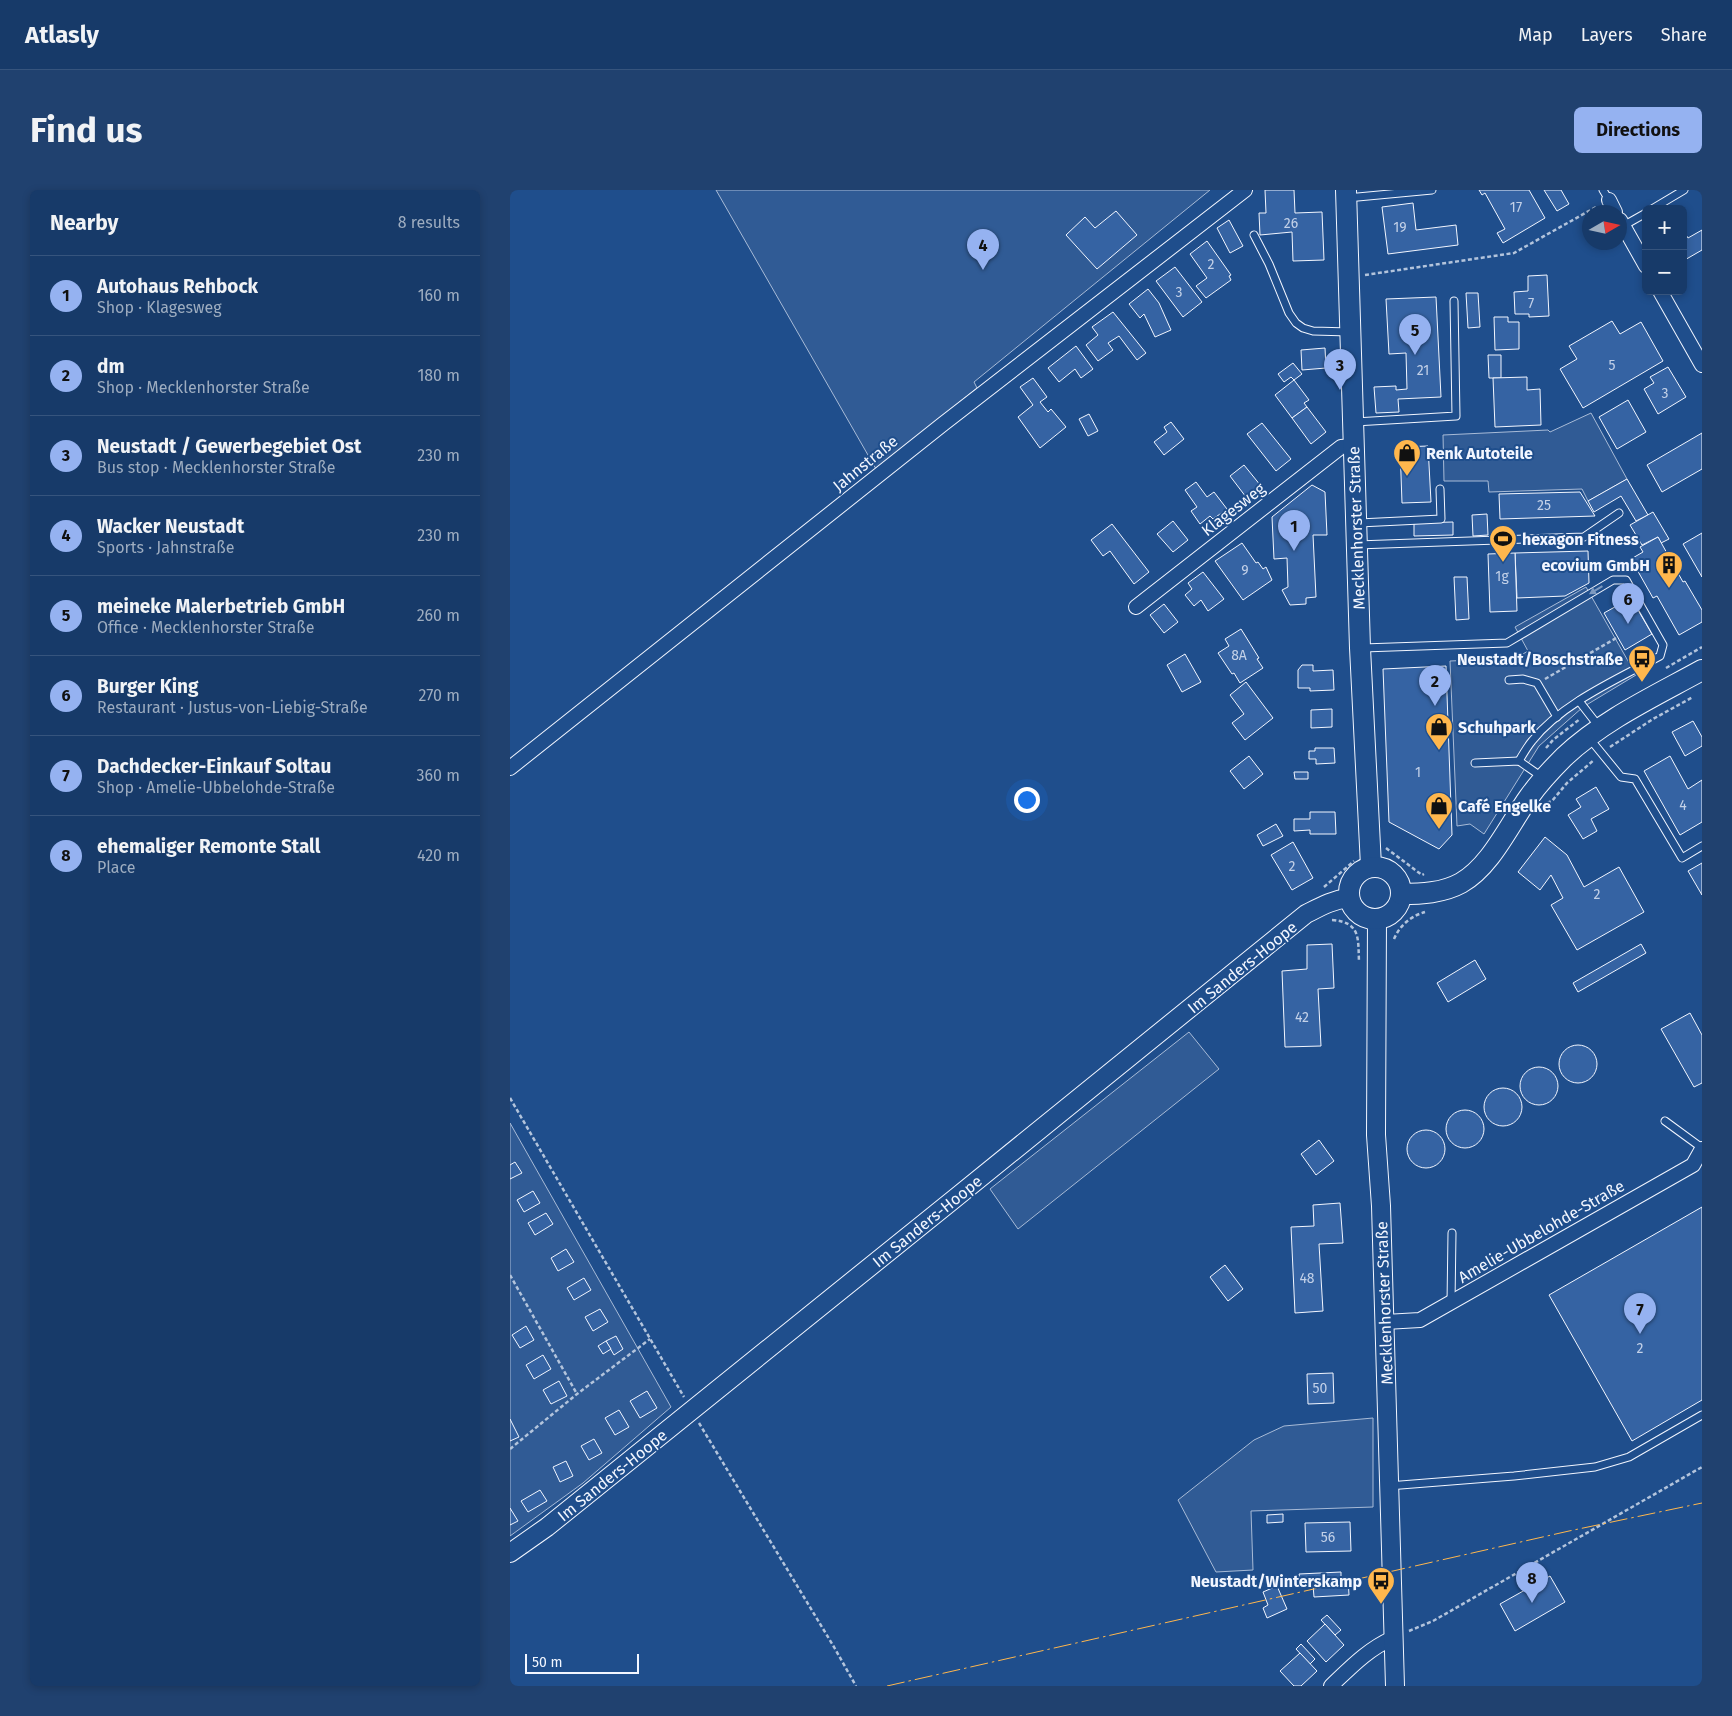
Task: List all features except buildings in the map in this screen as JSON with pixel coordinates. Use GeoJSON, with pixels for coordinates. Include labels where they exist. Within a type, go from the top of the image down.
{"type":"FeatureCollection","features":[{"type":"Feature","properties":{"kind":"main road","name":"Mecklenhorster Straße"},"geometry":{"type":"LineString","coordinates":[[1346,194],[1360,648],[1371,846],[1370,866]]}},
{"type":"Feature","properties":{"kind":"main road"},"geometry":{"type":"LineString","coordinates":[[1401,894],[1423,894],[1441,890],[1459,884],[1473,875],[1480,868],[1529,797],[1564,757],[1594,732],[1702,670]]}},
{"type":"Feature","properties":{"kind":"main road"},"geometry":{"type":"LineString","coordinates":[[1370,866],[1382,867],[1390,871],[1400,885],[1401,894],[1400,902],[1391,914],[1377,920],[1358,914],[1351,906],[1348,898],[1352,879],[1357,873],[1370,866]]}},
{"type":"Feature","properties":{"kind":"street","name":"Jahnstraße"},"geometry":{"type":"LineString","coordinates":[[510,768],[942,424],[1245,190]]}},
{"type":"Feature","properties":{"kind":"street"},"geometry":{"type":"LineString","coordinates":[[1627,233],[1642,259]]}},
{"type":"Feature","properties":{"kind":"street"},"geometry":{"type":"LineString","coordinates":[[1662,295],[1702,365]]}},
{"type":"Feature","properties":{"kind":"street","name":"Klagesweg"},"geometry":{"type":"LineString","coordinates":[[1136,607],[1341,447],[1354,446]]}},
{"type":"Feature","properties":{"kind":"street","name":"Im Sanders-Hoope"},"geometry":{"type":"LineString","coordinates":[[510,1553],[547,1527],[923,1223],[1109,1076],[1306,914],[1327,903],[1348,898]]}},
{"type":"Feature","properties":{"kind":"street","name":"Mecklenhorster Straße"},"geometry":{"type":"LineString","coordinates":[[1377,920],[1376,1135],[1381,1206],[1395,1686]]}},
{"type":"Feature","properties":{"kind":"street","name":"Amelie-Ubbelohde-Straße"},"geometry":{"type":"LineString","coordinates":[[1385,1322],[1420,1320],[1693,1165],[1702,1148]]}},
{"type":"Feature","properties":{"kind":"street"},"geometry":{"type":"LineString","coordinates":[[1332,1686],[1363,1655],[1381,1643],[1393,1638]]}},
{"type":"Feature","properties":{"kind":"lane"},"geometry":{"type":"LineString","coordinates":[[1346,194],[1432,190]]}},
{"type":"Feature","properties":{"kind":"lane"},"geometry":{"type":"LineString","coordinates":[[1659,205],[1684,190]]}},
{"type":"Feature","properties":{"kind":"lane"},"geometry":{"type":"LineString","coordinates":[[1627,221],[1642,215]]}},
{"type":"Feature","properties":{"kind":"lane"},"geometry":{"type":"LineString","coordinates":[[1254,235],[1269,264],[1288,313],[1296,323],[1303,328],[1313,331],[1350,332]]}},
{"type":"Feature","properties":{"kind":"lane"},"geometry":{"type":"LineString","coordinates":[[1352,422],[1456,416],[1454,301]]}},
{"type":"Feature","properties":{"kind":"lane"},"geometry":{"type":"LineString","coordinates":[[1356,523],[1441,519],[1440,489]]}},
{"type":"Feature","properties":{"kind":"lane"},"geometry":{"type":"LineString","coordinates":[[1357,545],[1584,537],[1619,513]]}},
{"type":"Feature","properties":{"kind":"lane"},"geometry":{"type":"LineString","coordinates":[[1360,648],[1507,643],[1613,580],[1626,580],[1663,645],[1660,656],[1579,701],[1557,717],[1532,740],[1519,761]]}},
{"type":"Feature","properties":{"kind":"lane"},"geometry":{"type":"LineString","coordinates":[[1509,680],[1523,679],[1537,683],[1557,717]]}},
{"type":"Feature","properties":{"kind":"lane"},"geometry":{"type":"LineString","coordinates":[[1579,701],[1602,753],[1621,777],[1635,779],[1682,858],[1702,846]]}},
{"type":"Feature","properties":{"kind":"lane"},"geometry":{"type":"LineString","coordinates":[[1475,763],[1519,761],[1544,778]]}},
{"type":"Feature","properties":{"kind":"lane"},"geometry":{"type":"LineString","coordinates":[[1665,1121],[1702,1148]]}},
{"type":"Feature","properties":{"kind":"lane"},"geometry":{"type":"LineString","coordinates":[[1451,1302],[1452,1233]]}},
{"type":"Feature","properties":{"kind":"lane"},"geometry":{"type":"LineString","coordinates":[[1388,1486],[1514,1476],[1595,1467],[1629,1457],[1702,1415]]}},
{"type":"Feature","properties":{"kind":"path"},"geometry":{"type":"LineString","coordinates":[[1363,275],[1514,253],[1606,195]]}},
{"type":"Feature","properties":{"kind":"path"},"geometry":{"type":"LineString","coordinates":[[1537,683],[1618,637]]}},
{"type":"Feature","properties":{"kind":"path"},"geometry":{"type":"LineString","coordinates":[[1540,807],[1552,801],[1567,784],[1602,753],[1654,719],[1694,696]]}},
{"type":"Feature","properties":{"kind":"path"},"geometry":{"type":"LineString","coordinates":[[1385,848],[1422,874]]}},
{"type":"Feature","properties":{"kind":"path"},"geometry":{"type":"LineString","coordinates":[[1327,903],[1331,920],[1344,921],[1353,927],[1358,935],[1359,945]]}},
{"type":"Feature","properties":{"kind":"path"},"geometry":{"type":"LineString","coordinates":[[1392,944],[1397,932],[1410,918],[1429,911]]}},
{"type":"Feature","properties":{"kind":"path"},"geometry":{"type":"LineString","coordinates":[[510,1098],[650,1340],[578,1394],[510,1449]]}},
{"type":"Feature","properties":{"kind":"path"},"geometry":{"type":"LineString","coordinates":[[510,1275],[578,1394]]}},
{"type":"Feature","properties":{"kind":"path"},"geometry":{"type":"LineString","coordinates":[[1393,1638],[1433,1621],[1702,1467]]}},
{"type":"Feature","properties":{"kind":"path"},"geometry":{"type":"LineString","coordinates":[[750,1508],[856,1686]]}},
{"type":"Feature","properties":{"kind":"shaded area"},"geometry":{"type":"Polygon","coordinates":[[[716,190],[1210,190],[974,382],[977,388],[876,469],[716,190]]]}},
{"type":"Feature","properties":{"kind":"shaded area"},"geometry":{"type":"Polygon","coordinates":[[[1591,413],[1627,479],[1588,501],[1582,489],[1489,492],[1488,481],[1444,481],[1443,435],[1548,430],[1550,432],[1591,413]]]}},
{"type":"Feature","properties":{"kind":"shaded area"},"geometry":{"type":"Polygon","coordinates":[[[1586,587],[1636,675],[1583,707],[1539,746],[1484,834],[1470,824],[1457,826],[1450,661],[1516,658],[1528,651],[1515,627],[1586,587]]]}},
{"type":"Feature","properties":{"kind":"shaded area"},"geometry":{"type":"Polygon","coordinates":[[[1189,1032],[1219,1069],[1018,1229],[990,1189],[1189,1032]]]}},
{"type":"Feature","properties":{"kind":"shaded area"},"geometry":{"type":"Polygon","coordinates":[[[510,1123],[671,1407],[583,1483],[510,1536],[510,1123]]]}},
{"type":"Feature","properties":{"kind":"shaded area"},"geometry":{"type":"Polygon","coordinates":[[[1373,1418],[1373,1507],[1251,1511],[1253,1570],[1216,1572],[1178,1500],[1254,1440],[1284,1426],[1373,1418]]]}},
{"type":"Feature","properties":{"kind":"power"},"geometry":{"type":"LineString","coordinates":[[887,1686],[1569,1531],[1702,1503]]}},
{"type":"Feature","properties":{"kind":"place","name":"Wacker Neustadt"},"geometry":{"type":"Point","coordinates":[983,270]}},
{"type":"Feature","properties":{"kind":"place","name":"meineke Malerbetrieb GmbH"},"geometry":{"type":"Point","coordinates":[1415,355]}},
{"type":"Feature","properties":{"kind":"place","name":"Neustadt / Gewerbegebiet Ost"},"geometry":{"type":"Point","coordinates":[1340,390]}},
{"type":"Feature","properties":{"kind":"place","name":"Renk Autoteile"},"geometry":{"type":"Point","coordinates":[1407,477]}},
{"type":"Feature","properties":{"kind":"place","name":"Autohaus Rehbock"},"geometry":{"type":"Point","coordinates":[1294,551]}},
{"type":"Feature","properties":{"kind":"place","name":"hexagon Fitness"},"geometry":{"type":"Point","coordinates":[1503,563]}},
{"type":"Feature","properties":{"kind":"place","name":"ecovium GmbH"},"geometry":{"type":"Point","coordinates":[1669,589]}},
{"type":"Feature","properties":{"kind":"place","name":"Burger King"},"geometry":{"type":"Point","coordinates":[1628,624]}},
{"type":"Feature","properties":{"kind":"place","name":"Neustadt/Boschstraße"},"geometry":{"type":"Point","coordinates":[1642,683]}},
{"type":"Feature","properties":{"kind":"place","name":"dm"},"geometry":{"type":"Point","coordinates":[1435,706]}},
{"type":"Feature","properties":{"kind":"place","name":"Schuhpark"},"geometry":{"type":"Point","coordinates":[1439,751]}},
{"type":"Feature","properties":{"kind":"place","name":"Café Engelke"},"geometry":{"type":"Point","coordinates":[1439,830]}},
{"type":"Feature","properties":{"kind":"place","name":"Dachdecker-Einkauf Soltau"},"geometry":{"type":"Point","coordinates":[1640,1334]}},
{"type":"Feature","properties":{"kind":"place","name":"ehemaliger Remonte Stall"},"geometry":{"type":"Point","coordinates":[1532,1603]}},
{"type":"Feature","properties":{"kind":"place","name":"Neustadt/Winterskamp"},"geometry":{"type":"Point","coordinates":[1381,1605]}}]}
